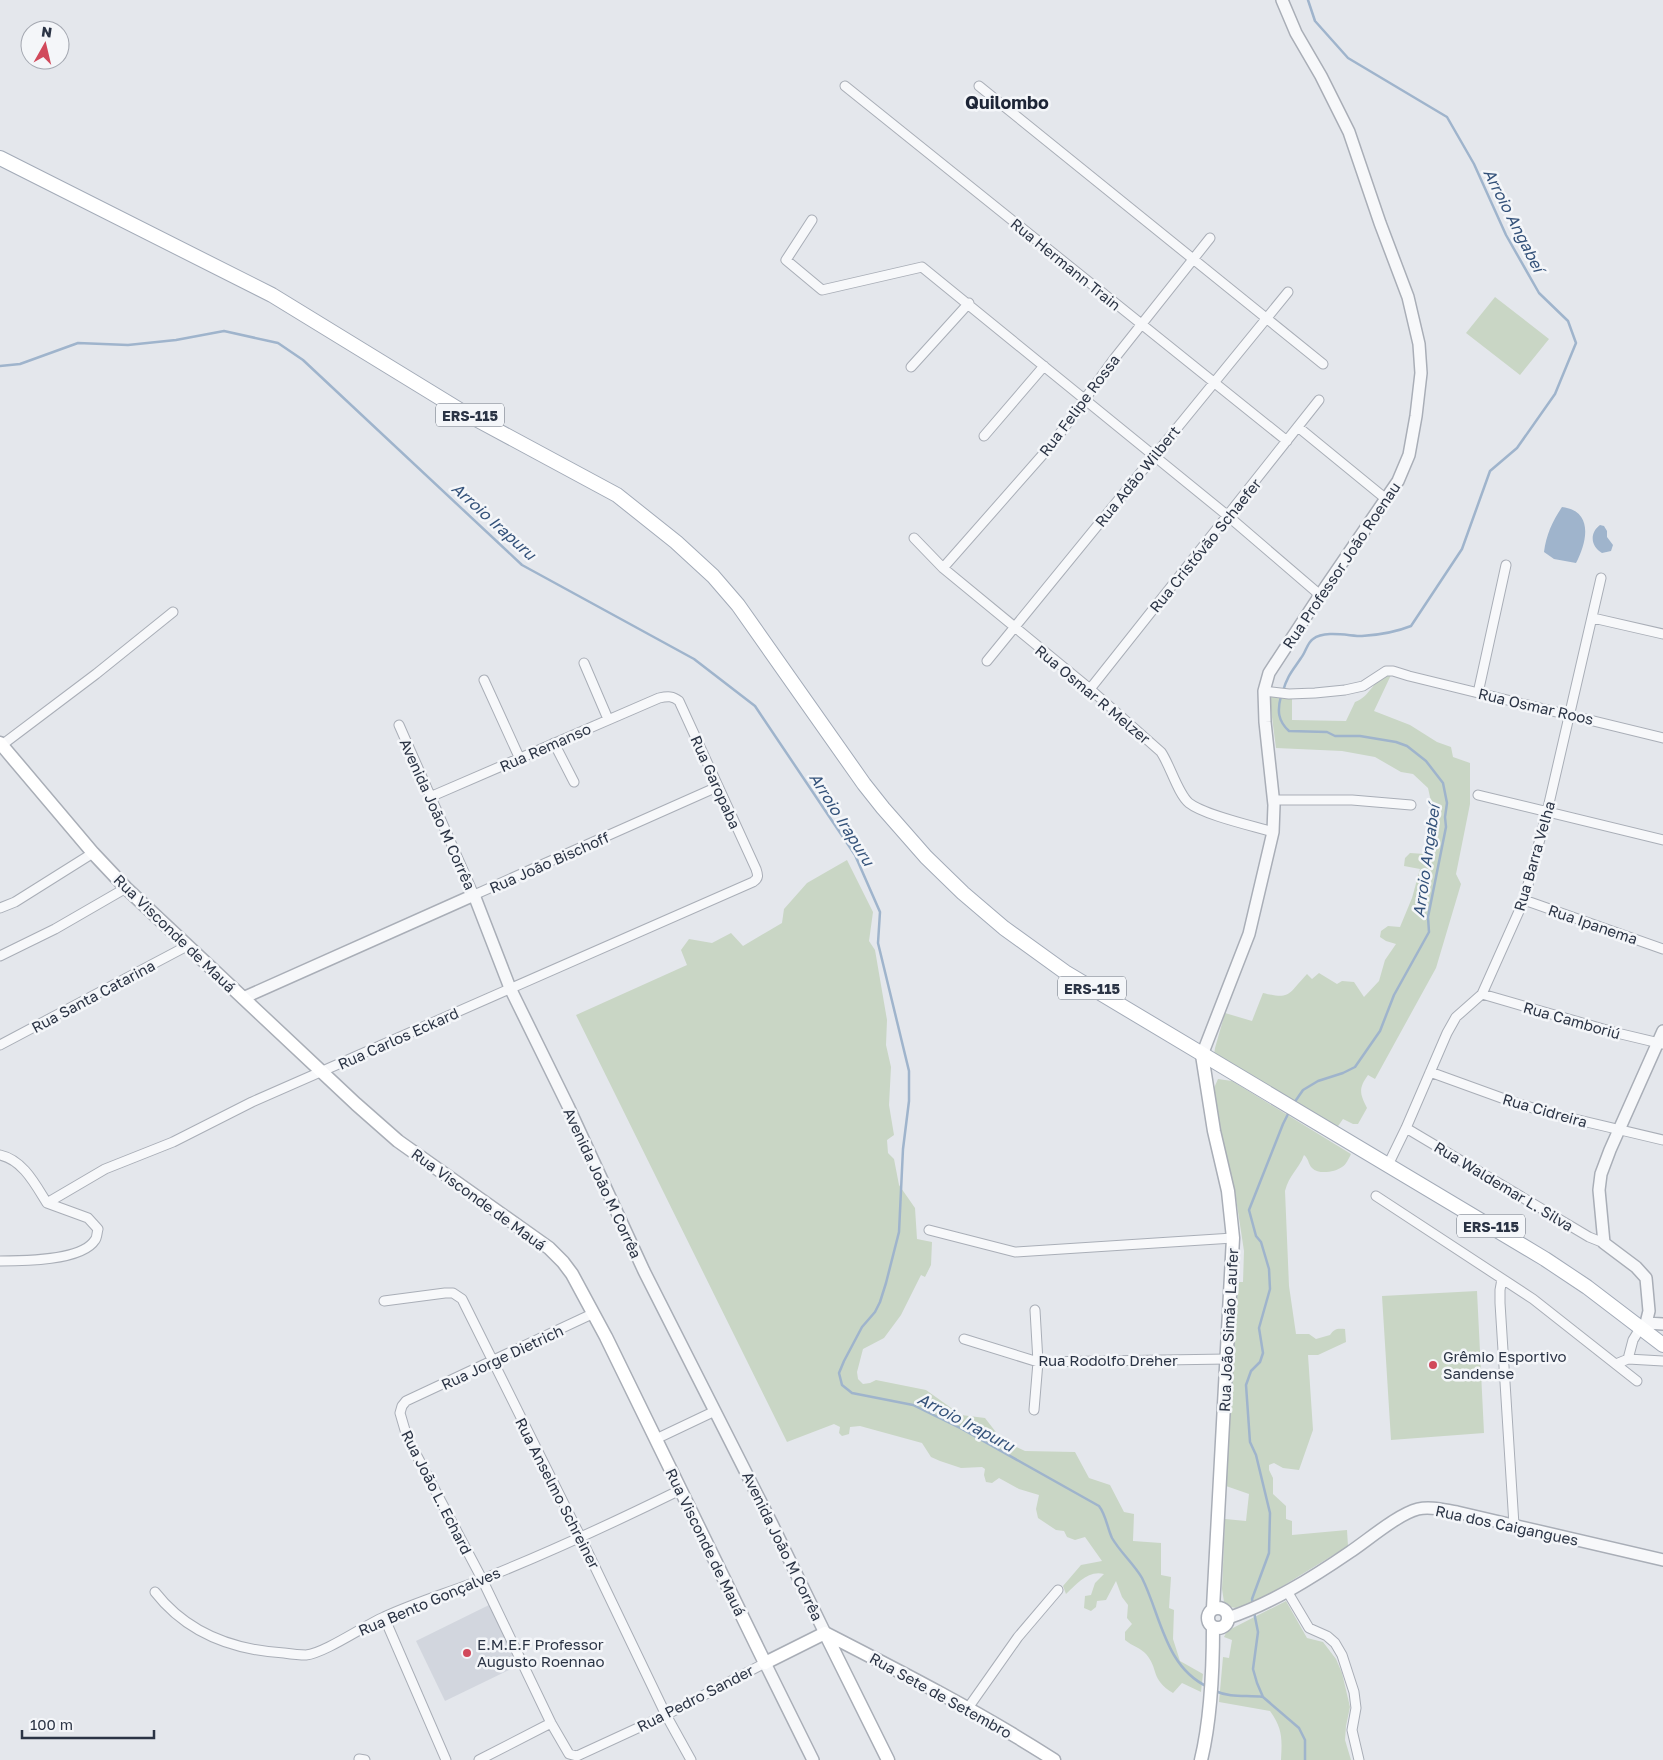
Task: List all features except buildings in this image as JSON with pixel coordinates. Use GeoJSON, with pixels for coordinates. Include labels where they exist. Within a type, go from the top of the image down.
{"type":"FeatureCollection","features":[{"type":"Feature","properties":{"kind":"main road","name":"ERS-115"},"geometry":{"type":"LineString","coordinates":[[0,158],[272,295],[463,412],[617,494],[676,542],[713,576],[738,605],[883,808],[926,857],[963,893],[1011,933],[1065,972],[1545,1259],[1643,1325],[1663,1345]]}},
{"type":"Feature","properties":{"kind":"main road","name":"Rua Visconde de Mauá"},"geometry":{"type":"LineString","coordinates":[[1,744],[126,888],[322,1072],[398,1141],[548,1248],[563,1262],[572,1274],[656,1439],[765,1663]]}},
{"type":"Feature","properties":{"kind":"main road","name":"Rua João Simão Laufer"},"geometry":{"type":"LineString","coordinates":[[1202,1055],[1214,1131],[1228,1191],[1233,1238],[1213,1608],[1207,1620],[1220,1624]]}},
{"type":"Feature","properties":{"kind":"main road"},"geometry":{"type":"LineString","coordinates":[[1201,1760],[1205,1744],[1213,1655],[1225,1610],[1217,1607],[1213,1608]]}},
{"type":"Feature","properties":{"kind":"main road"},"geometry":{"type":"LineString","coordinates":[[826,1633],[888,1760]]}},
{"type":"Feature","properties":{"kind":"main road","name":"Rua Pedro Sander"},"geometry":{"type":"LineString","coordinates":[[765,1663],[826,1633]]}},
{"type":"Feature","properties":{"kind":"main road","name":"Rua Sete de Setembro"},"geometry":{"type":"LineString","coordinates":[[826,1633],[968,1708],[1009,1731],[1054,1760]]}},
{"type":"Feature","properties":{"kind":"street","name":"Rua Professor João Roenau"},"geometry":{"type":"LineString","coordinates":[[1202,1055],[1249,934],[1273,832],[1273,800],[1265,722],[1264,691],[1269,673],[1320,594],[1398,482],[1409,454],[1420,373],[1419,344],[1408,297],[1349,132],[1296,32],[1282,0]]}},
{"type":"Feature","properties":{"kind":"street","name":"Rua Hermann Train"},"geometry":{"type":"LineString","coordinates":[[845,86],[1140,325],[1287,441]]}},
{"type":"Feature","properties":{"kind":"street"},"geometry":{"type":"LineString","coordinates":[[979,86],[1323,364]]}},
{"type":"Feature","properties":{"kind":"street"},"geometry":{"type":"LineString","coordinates":[[812,220],[786,260],[822,290],[922,267],[1228,516],[1320,594]]}},
{"type":"Feature","properties":{"kind":"street","name":"Rua Felipe Rossa"},"geometry":{"type":"LineString","coordinates":[[943,568],[1053,443],[1140,325],[1210,238]]}},
{"type":"Feature","properties":{"kind":"street","name":"Rua Adão Wilbert"},"geometry":{"type":"LineString","coordinates":[[987,661],[1288,292]]}},
{"type":"Feature","properties":{"kind":"street"},"geometry":{"type":"LineString","coordinates":[[911,367],[968,303]]}},
{"type":"Feature","properties":{"kind":"street"},"geometry":{"type":"LineString","coordinates":[[984,436],[1044,366]]}},
{"type":"Feature","properties":{"kind":"street","name":"Rua Cristóvão Schaefer"},"geometry":{"type":"LineString","coordinates":[[1090,689],[1319,400]]}},
{"type":"Feature","properties":{"kind":"street"},"geometry":{"type":"LineString","coordinates":[[1298,427],[1386,499]]}},
{"type":"Feature","properties":{"kind":"street","name":"Rua Osmar R Melzer"},"geometry":{"type":"LineString","coordinates":[[914,538],[943,568],[1090,689],[1161,752],[1189,803],[1210,813],[1273,832]]}},
{"type":"Feature","properties":{"kind":"street"},"geometry":{"type":"LineString","coordinates":[[1478,692],[1506,565]]}},
{"type":"Feature","properties":{"kind":"street","name":"Rua Barra Velha"},"geometry":{"type":"LineString","coordinates":[[1388,1165],[1447,1033],[1456,1018],[1482,994],[1524,900],[1547,812],[1601,578]]}},
{"type":"Feature","properties":{"kind":"street"},"geometry":{"type":"LineString","coordinates":[[1,744],[103,668],[173,612]]}},
{"type":"Feature","properties":{"kind":"street"},"geometry":{"type":"LineString","coordinates":[[1592,618],[1663,634]]}},
{"type":"Feature","properties":{"kind":"street"},"geometry":{"type":"LineString","coordinates":[[584,663],[608,719]]}},
{"type":"Feature","properties":{"kind":"street","name":"Rua Osmar Roos"},"geometry":{"type":"LineString","coordinates":[[1264,691],[1288,694],[1354,688],[1363,686],[1386,671],[1393,671],[1663,738]]}},
{"type":"Feature","properties":{"kind":"street"},"geometry":{"type":"LineString","coordinates":[[484,680],[520,759]]}},
{"type":"Feature","properties":{"kind":"street","name":"Rua Garopaba"},"geometry":{"type":"LineString","coordinates":[[659,698],[675,697],[680,701],[758,874],[757,879],[753,882]]}},
{"type":"Feature","properties":{"kind":"street","name":"Rua Remanso"},"geometry":{"type":"LineString","coordinates":[[430,797],[659,698]]}},
{"type":"Feature","properties":{"kind":"street","name":"Avenida João M Corrêa"},"geometry":{"type":"LineString","coordinates":[[398,725],[474,895],[510,988],[568,1106],[644,1271],[826,1633]]}},
{"type":"Feature","properties":{"kind":"street"},"geometry":{"type":"LineString","coordinates":[[554,743],[574,782]]}},
{"type":"Feature","properties":{"kind":"street","name":"Rua João Bischoff"},"geometry":{"type":"LineString","coordinates":[[243,998],[718,787]]}},
{"type":"Feature","properties":{"kind":"street"},"geometry":{"type":"LineString","coordinates":[[1478,795],[1663,840]]}},
{"type":"Feature","properties":{"kind":"street"},"geometry":{"type":"LineString","coordinates":[[1273,800],[1352,800],[1411,805]]}},
{"type":"Feature","properties":{"kind":"street"},"geometry":{"type":"LineString","coordinates":[[0,908],[15,902],[94,853]]}},
{"type":"Feature","properties":{"kind":"street","name":"Rua Carlos Eckard"},"geometry":{"type":"LineString","coordinates":[[47,1203],[104,1169],[173,1142],[252,1102],[753,882]]}},
{"type":"Feature","properties":{"kind":"street"},"geometry":{"type":"LineString","coordinates":[[0,956],[55,929],[126,888]]}},
{"type":"Feature","properties":{"kind":"street","name":"Rua Ipanema"},"geometry":{"type":"LineString","coordinates":[[1524,900],[1663,949]]}},
{"type":"Feature","properties":{"kind":"street","name":"Rua Santa Catarina"},"geometry":{"type":"LineString","coordinates":[[0,1045],[186,946]]}},
{"type":"Feature","properties":{"kind":"street","name":"Rua Camboriú"},"geometry":{"type":"LineString","coordinates":[[1482,994],[1617,1033],[1660,1043]]}},
{"type":"Feature","properties":{"kind":"street"},"geometry":{"type":"LineString","coordinates":[[1628,1359],[1633,1340],[1643,1325],[1649,1304],[1644,1274],[1604,1243],[1599,1190],[1601,1174],[1660,1043],[1663,1031]]}},
{"type":"Feature","properties":{"kind":"street","name":"Rua Cidreira"},"geometry":{"type":"LineString","coordinates":[[1430,1072],[1510,1101],[1619,1131],[1663,1140]]}},
{"type":"Feature","properties":{"kind":"street","name":"Rua Waldemar L. Silva"},"geometry":{"type":"LineString","coordinates":[[1406,1128],[1589,1237],[1604,1243]]}},
{"type":"Feature","properties":{"kind":"street"},"geometry":{"type":"LineString","coordinates":[[0,1155],[17,1163],[26,1171],[47,1203],[88,1218],[98,1229],[95,1240],[86,1248],[68,1256],[35,1261],[0,1261]]}},
{"type":"Feature","properties":{"kind":"street"},"geometry":{"type":"LineString","coordinates":[[1376,1196],[1533,1299],[1637,1381]]}},
{"type":"Feature","properties":{"kind":"street"},"geometry":{"type":"LineString","coordinates":[[929,1230],[1015,1252],[1233,1238]]}},
{"type":"Feature","properties":{"kind":"street"},"geometry":{"type":"LineString","coordinates":[[1502,1280],[1500,1303],[1514,1525]]}},
{"type":"Feature","properties":{"kind":"street","name":"Rua Anselmo Schreiner"},"geometry":{"type":"LineString","coordinates":[[384,1301],[445,1292],[458,1295],[467,1307],[666,1715],[690,1760]]}},
{"type":"Feature","properties":{"kind":"street"},"geometry":{"type":"LineString","coordinates":[[1034,1410],[1038,1362],[1035,1310]]}},
{"type":"Feature","properties":{"kind":"street","name":"Rua Jorge Dietrich"},"geometry":{"type":"LineString","coordinates":[[412,1399],[592,1314]]}},
{"type":"Feature","properties":{"kind":"street"},"geometry":{"type":"LineString","coordinates":[[1643,1325],[1663,1324]]}},
{"type":"Feature","properties":{"kind":"street","name":"Rua Rodolfo Dreher"},"geometry":{"type":"LineString","coordinates":[[964,1339],[1038,1362],[1227,1359]]}},
{"type":"Feature","properties":{"kind":"street"},"geometry":{"type":"LineString","coordinates":[[1616,1364],[1628,1359],[1663,1362]]}},
{"type":"Feature","properties":{"kind":"street","name":"Rua João L. Echard"},"geometry":{"type":"LineString","coordinates":[[412,1399],[402,1406],[400,1413],[405,1431],[482,1579],[551,1723],[566,1750]]}},
{"type":"Feature","properties":{"kind":"street"},"geometry":{"type":"LineString","coordinates":[[656,1439],[715,1410]]}},
{"type":"Feature","properties":{"kind":"street","name":"Rua Bento Gonçalves"},"geometry":{"type":"LineString","coordinates":[[155,1592],[167,1607],[186,1622],[212,1638],[236,1646],[273,1653],[308,1655],[384,1617],[581,1538],[680,1490]]}},
{"type":"Feature","properties":{"kind":"street","name":"Rua dos Caigangues"},"geometry":{"type":"LineString","coordinates":[[1220,1624],[1268,1603],[1329,1566],[1389,1525],[1418,1509],[1457,1512],[1663,1560]]}},
{"type":"Feature","properties":{"kind":"street"},"geometry":{"type":"LineString","coordinates":[[968,1708],[1018,1636],[1058,1590]]}},
{"type":"Feature","properties":{"kind":"street"},"geometry":{"type":"LineString","coordinates":[[1287,1591],[1309,1628],[1327,1636],[1335,1643],[1342,1655],[1354,1692],[1356,1708],[1352,1730],[1359,1760]]}},
{"type":"Feature","properties":{"kind":"street"},"geometry":{"type":"LineString","coordinates":[[384,1617],[446,1760]]}},
{"type":"Feature","properties":{"kind":"street","name":"Rua Pedro Sander"},"geometry":{"type":"LineString","coordinates":[[566,1750],[569,1754],[577,1756],[666,1715],[765,1663]]}},
{"type":"Feature","properties":{"kind":"street","name":"Rua Visconde de Mauá"},"geometry":{"type":"LineString","coordinates":[[765,1663],[813,1760]]}},
{"type":"Feature","properties":{"kind":"street"},"geometry":{"type":"LineString","coordinates":[[479,1760],[551,1723]]}},
{"type":"Feature","properties":{"kind":"shaded area","name":"E.M.E.F Professor Augusto Roennao"},"geometry":{"type":"Polygon","coordinates":[[[489,1605],[519,1665],[445,1701],[416,1641],[489,1605]]]}},
{"type":"Feature","properties":{"kind":"green space"},"geometry":{"type":"Polygon","coordinates":[[[1495,297],[1549,339],[1520,375],[1466,333],[1495,297]]]}},
{"type":"Feature","properties":{"kind":"green space"},"geometry":{"type":"Polygon","coordinates":[[[1391,675],[1374,711],[1410,725],[1437,742],[1451,747],[1453,757],[1470,763],[1470,804],[1456,874],[1461,884],[1436,968],[1375,1079],[1368,1075],[1361,1088],[1367,1108],[1358,1124],[1353,1124],[1343,1119],[1336,1129],[1214,1055],[1225,1013],[1252,1021],[1263,993],[1279,996],[1288,994],[1307,974],[1312,979],[1319,973],[1337,984],[1342,981],[1354,982],[1364,997],[1379,981],[1385,960],[1396,944],[1380,937],[1381,931],[1388,926],[1400,927],[1412,898],[1420,869],[1404,866],[1405,858],[1410,853],[1425,854],[1432,806],[1428,788],[1413,774],[1401,772],[1375,757],[1342,751],[1276,748],[1269,694],[1292,698],[1292,720],[1346,721],[1355,702],[1365,696],[1380,680],[1391,675]]]}},
{"type":"Feature","properties":{"kind":"green space"},"geometry":{"type":"Polygon","coordinates":[[[847,860],[873,912],[869,941],[875,950],[887,1020],[886,1045],[891,1067],[889,1105],[894,1135],[887,1140],[888,1153],[894,1159],[899,1185],[915,1208],[917,1239],[932,1242],[931,1265],[925,1277],[921,1275],[901,1315],[884,1338],[863,1349],[857,1372],[858,1379],[863,1384],[876,1380],[926,1390],[961,1415],[985,1418],[1002,1440],[1025,1451],[1075,1452],[1089,1478],[1110,1485],[1124,1512],[1134,1514],[1133,1541],[1161,1543],[1161,1575],[1171,1577],[1169,1608],[1174,1610],[1173,1639],[1180,1661],[1203,1674],[1201,1692],[1182,1683],[1173,1693],[1161,1683],[1146,1654],[1125,1640],[1125,1632],[1132,1624],[1127,1618],[1128,1605],[1122,1597],[1116,1581],[1106,1600],[1097,1601],[1096,1607],[1091,1611],[1084,1608],[1085,1596],[1091,1595],[1095,1583],[1104,1574],[1098,1573],[1088,1576],[1066,1594],[1063,1586],[1081,1565],[1102,1561],[1085,1537],[1075,1540],[1067,1537],[1064,1531],[1056,1530],[1038,1518],[1036,1509],[1039,1495],[1019,1489],[999,1478],[992,1483],[986,1482],[985,1469],[982,1467],[961,1468],[940,1461],[931,1457],[922,1443],[860,1426],[850,1427],[849,1434],[842,1436],[839,1433],[840,1427],[834,1424],[787,1442],[576,1015],[687,965],[681,950],[689,939],[712,943],[731,933],[743,946],[782,923],[784,909],[807,883],[847,860]]]}},
{"type":"Feature","properties":{"kind":"green space"},"geometry":{"type":"Polygon","coordinates":[[[1218,1079],[1232,1081],[1351,1154],[1343,1166],[1327,1172],[1319,1172],[1312,1168],[1304,1155],[1285,1191],[1289,1286],[1296,1334],[1309,1334],[1316,1339],[1330,1335],[1336,1329],[1345,1329],[1346,1342],[1318,1355],[1308,1355],[1313,1430],[1299,1470],[1283,1468],[1274,1463],[1269,1465],[1273,1478],[1273,1494],[1286,1506],[1286,1519],[1292,1521],[1292,1535],[1347,1530],[1348,1546],[1273,1592],[1243,1607],[1236,1608],[1230,1607],[1224,1602],[1222,1589],[1225,1519],[1246,1521],[1249,1494],[1226,1486],[1236,1282],[1243,1282],[1244,1251],[1235,1192],[1217,1118],[1214,1088],[1218,1079]]]}},
{"type":"Feature","properties":{"kind":"green space","name":"Grêmio Esportivo Sandense"},"geometry":{"type":"Polygon","coordinates":[[[1477,1291],[1484,1433],[1391,1440],[1382,1296],[1477,1291]]]}},
{"type":"Feature","properties":{"kind":"green space"},"geometry":{"type":"Polygon","coordinates":[[[1286,1601],[1307,1638],[1323,1642],[1336,1659],[1342,1673],[1350,1707],[1345,1740],[1351,1760],[1281,1760],[1281,1734],[1270,1711],[1219,1702],[1223,1657],[1229,1658],[1232,1640],[1224,1637],[1227,1631],[1286,1601]]]}},
{"type":"Feature","properties":{"kind":"water"},"geometry":{"type":"Polygon","coordinates":[[[1562,507],[1579,514],[1585,529],[1583,546],[1576,563],[1554,559],[1544,552],[1550,528],[1562,507]]]}},
{"type":"Feature","properties":{"kind":"water"},"geometry":{"type":"Polygon","coordinates":[[[1600,525],[1604,526],[1607,531],[1607,537],[1613,545],[1611,551],[1602,553],[1595,547],[1593,536],[1596,528],[1600,525]]]}},
{"type":"Feature","properties":{"kind":"waterway","name":"Arroio Angabeí"},"geometry":{"type":"LineString","coordinates":[[1283,691],[1288,677],[1303,656],[1309,643],[1318,636],[1330,634],[1375,635],[1411,626],[1462,549],[1490,471],[1517,448],[1555,394],[1576,343],[1568,321],[1539,293],[1506,235],[1474,164],[1447,117],[1348,58],[1315,21],[1308,0]]}},
{"type":"Feature","properties":{"kind":"waterway","name":"Arroio Irapuru"},"geometry":{"type":"LineString","coordinates":[[0,366],[20,364],[78,343],[128,345],[176,340],[224,331],[278,343],[303,360],[522,565],[694,659],[755,706],[855,855],[880,912],[878,943],[909,1071],[909,1101],[903,1149],[899,1232],[880,1302],[875,1312],[862,1327],[839,1373],[842,1385],[852,1393],[913,1405],[962,1429],[1099,1506],[1112,1538],[1142,1578],[1173,1654],[1182,1667],[1208,1687]]}},
{"type":"Feature","properties":{"kind":"waterway","name":"Arroio Angabeí"},"geometry":{"type":"LineString","coordinates":[[1281,696],[1279,715],[1289,731],[1327,732],[1335,736],[1360,736],[1396,742],[1407,746],[1426,761],[1443,783],[1447,803],[1446,827],[1428,917],[1429,932],[1394,995],[1380,1031],[1355,1067],[1318,1081],[1303,1090],[1294,1103]]}},
{"type":"Feature","properties":{"kind":"waterway","name":"Arroio Angabeí"},"geometry":{"type":"LineString","coordinates":[[1253,1604],[1252,1599],[1269,1553],[1270,1513],[1256,1455],[1250,1442],[1246,1385],[1251,1371],[1260,1362],[1263,1353],[1259,1328],[1270,1289],[1269,1269],[1261,1242],[1256,1236],[1249,1210],[1289,1112]]}},
{"type":"Feature","properties":{"kind":"waterway","name":"Arroio Irapuru"},"geometry":{"type":"LineString","coordinates":[[1254,1612],[1258,1632],[1253,1669],[1257,1683],[1263,1697],[1299,1728],[1305,1740],[1305,1760]]}},
{"type":"Feature","properties":{"kind":"waterway","name":"Arroio Irapuru"},"geometry":{"type":"LineString","coordinates":[[1215,1691],[1233,1695],[1263,1697]]}},
{"type":"Feature","properties":{"kind":"place","name":"Grêmio Esportivo Sandense"},"geometry":{"type":"Point","coordinates":[1433,1365]}},
{"type":"Feature","properties":{"kind":"place","name":"E.M.E.F Professor Augusto Roennao"},"geometry":{"type":"Point","coordinates":[467,1653]}},
{"type":"Feature","properties":{"kind":"district","name":"Quilombo"},"geometry":{"type":"Point","coordinates":[1007,102]}}]}
